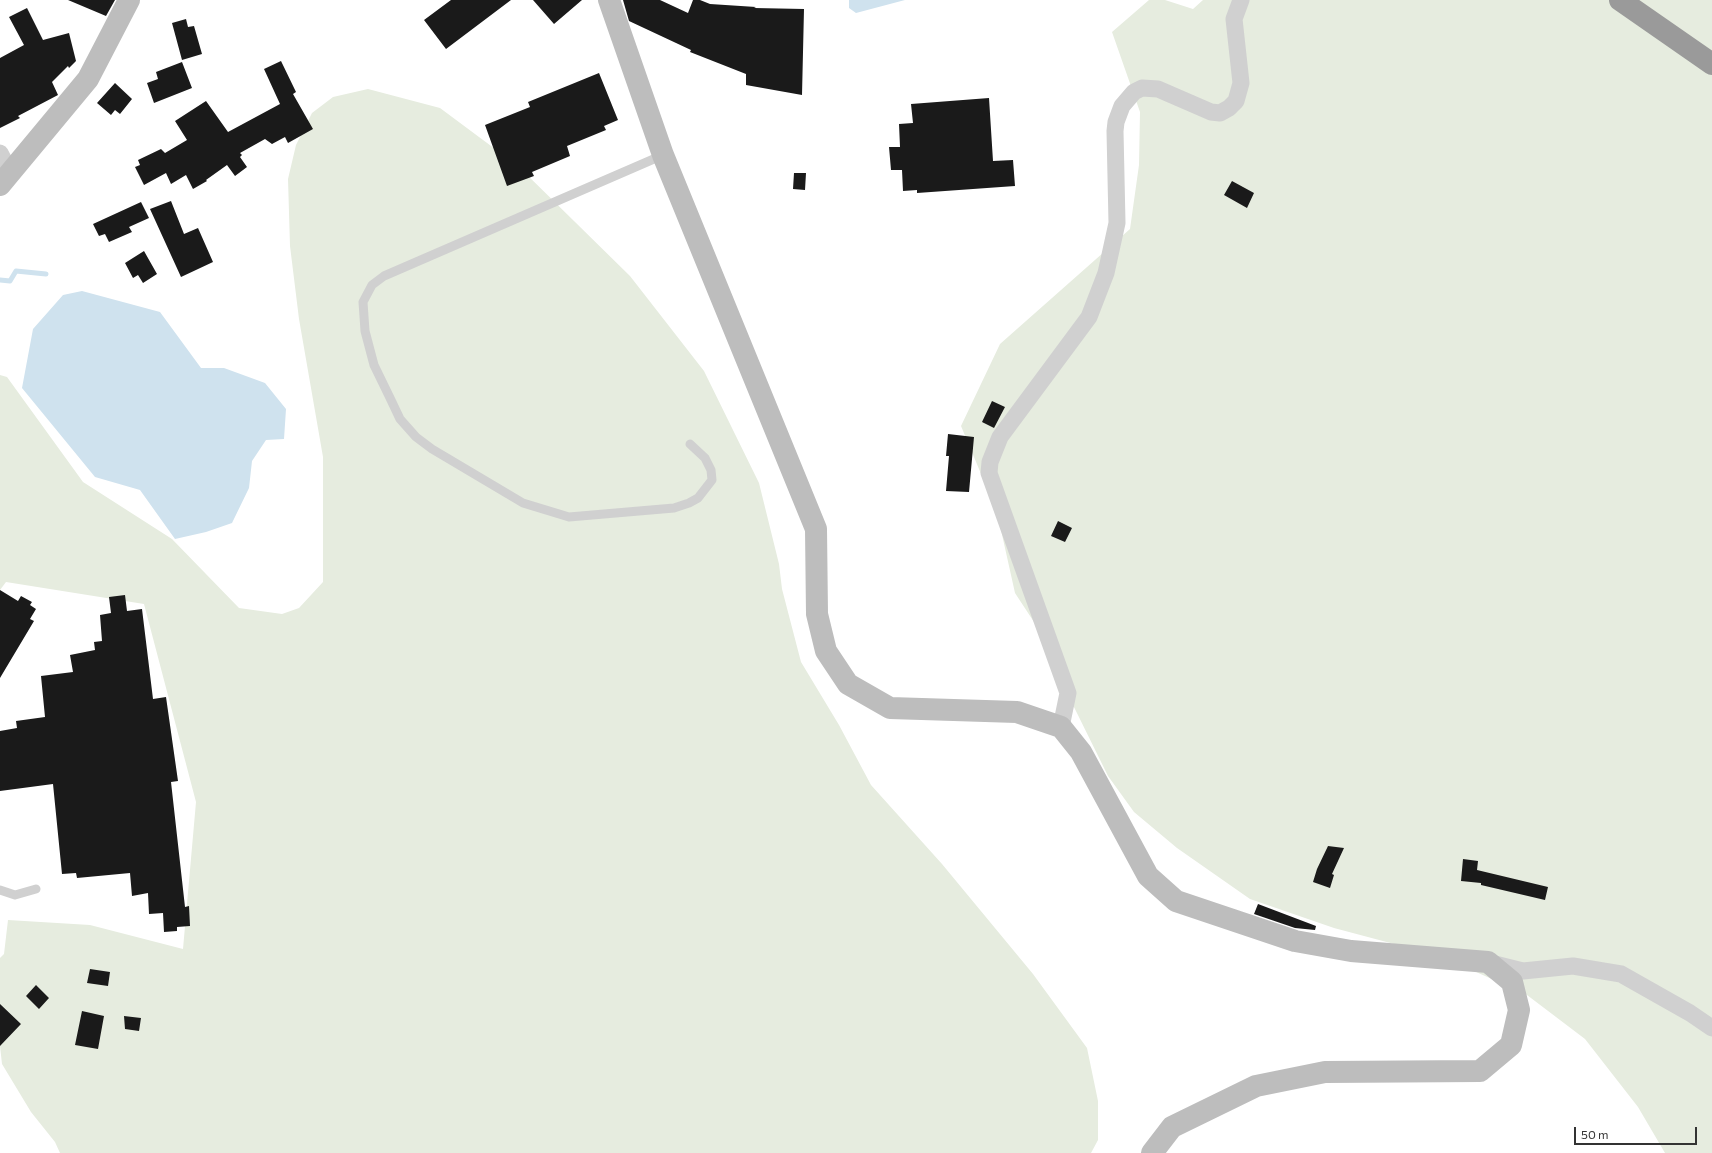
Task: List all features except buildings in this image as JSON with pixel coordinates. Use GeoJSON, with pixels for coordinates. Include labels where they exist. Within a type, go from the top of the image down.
{"type":"FeatureCollection","features":[{"type":"Feature","properties":{"kind":"highway"},"geometry":{"type":"LineString","coordinates":[[1620,0],[1712,64]]}},
{"type":"Feature","properties":{"kind":"street"},"geometry":{"type":"LineString","coordinates":[[5,179],[88,79],[129,0]]}},
{"type":"Feature","properties":{"kind":"street"},"geometry":{"type":"LineString","coordinates":[[609,0],[663,155],[816,529],[817,614],[826,651],[848,684],[890,708],[1017,712],[1061,726],[1081,752],[1148,876],[1176,901],[1295,941],[1351,951],[1488,962],[1523,971],[1573,966],[1621,974],[1690,1013],[1712,1028]]}},
{"type":"Feature","properties":{"kind":"street"},"geometry":{"type":"LineString","coordinates":[[1061,726],[1068,693],[989,472],[990,462],[1000,437],[1089,317],[1106,273],[1116,224],[1115,132],[1116,122],[1122,106],[1134,92],[1142,88],[1158,89],[1211,112],[1220,113],[1229,108],[1236,101],[1240,88],[1234,19],[1241,0]]}},
{"type":"Feature","properties":{"kind":"street"},"geometry":{"type":"LineString","coordinates":[[0,153],[5,179]]}},
{"type":"Feature","properties":{"kind":"street"},"geometry":{"type":"LineString","coordinates":[[1152,1153],[1172,1127],[1256,1086],[1325,1072],[1480,1071],[1511,1045],[1519,1010],[1512,982],[1488,962]]}},
{"type":"Feature","properties":{"kind":"lane"},"geometry":{"type":"LineString","coordinates":[[663,155],[384,276],[372,285],[363,302],[365,331],[374,365],[390,400],[400,419],[416,437],[432,449],[523,503],[569,517],[674,508],[689,504],[698,498],[712,480],[711,470],[705,458],[690,444]]}},
{"type":"Feature","properties":{"kind":"lane"},"geometry":{"type":"LineString","coordinates":[[0,890],[16,895],[36,889]]}},
{"type":"Feature","properties":{"kind":"shaded area"},"geometry":{"type":"Polygon","coordinates":[[[1149,0],[1165,0],[1193,9],[1203,0],[1712,0],[1712,1153],[1665,1153],[1638,1107],[1585,1039],[1527,995],[1443,957],[1334,928],[1250,899],[1177,848],[1134,812],[1108,776],[1072,703],[1051,648],[1015,593],[997,512],[961,426],[1000,344],[1130,229],[1139,165],[1140,112],[1112,32],[1149,0]]]}},
{"type":"Feature","properties":{"kind":"shaded area"},"geometry":{"type":"Polygon","coordinates":[[[368,89],[440,108],[518,166],[630,276],[704,371],[759,483],[779,564],[782,589],[801,662],[839,725],[871,785],[942,864],[1033,974],[1087,1048],[1098,1101],[1098,1140],[1091,1153],[60,1153],[55,1142],[31,1112],[2,1064],[0,1046],[0,958],[4,954],[8,920],[90,925],[183,949],[196,802],[144,604],[6,582],[0,590],[0,375],[7,377],[83,482],[172,539],[239,608],[282,614],[299,608],[323,582],[323,457],[299,319],[290,246],[288,179],[296,145],[312,113],[333,97],[368,89]]]}},
{"type":"Feature","properties":{"kind":"water"},"geometry":{"type":"Polygon","coordinates":[[[849,0],[905,0],[856,13],[849,8],[849,0]]]}},
{"type":"Feature","properties":{"kind":"water"},"geometry":{"type":"Polygon","coordinates":[[[82,291],[160,312],[201,368],[224,368],[265,383],[286,409],[284,439],[266,440],[252,461],[249,488],[232,523],[206,532],[175,539],[140,490],[95,477],[22,388],[33,329],[63,295],[82,291]]]}},
{"type":"Feature","properties":{"kind":"waterway"},"geometry":{"type":"LineString","coordinates":[[0,280],[10,281],[16,271],[46,274]]}}]}
